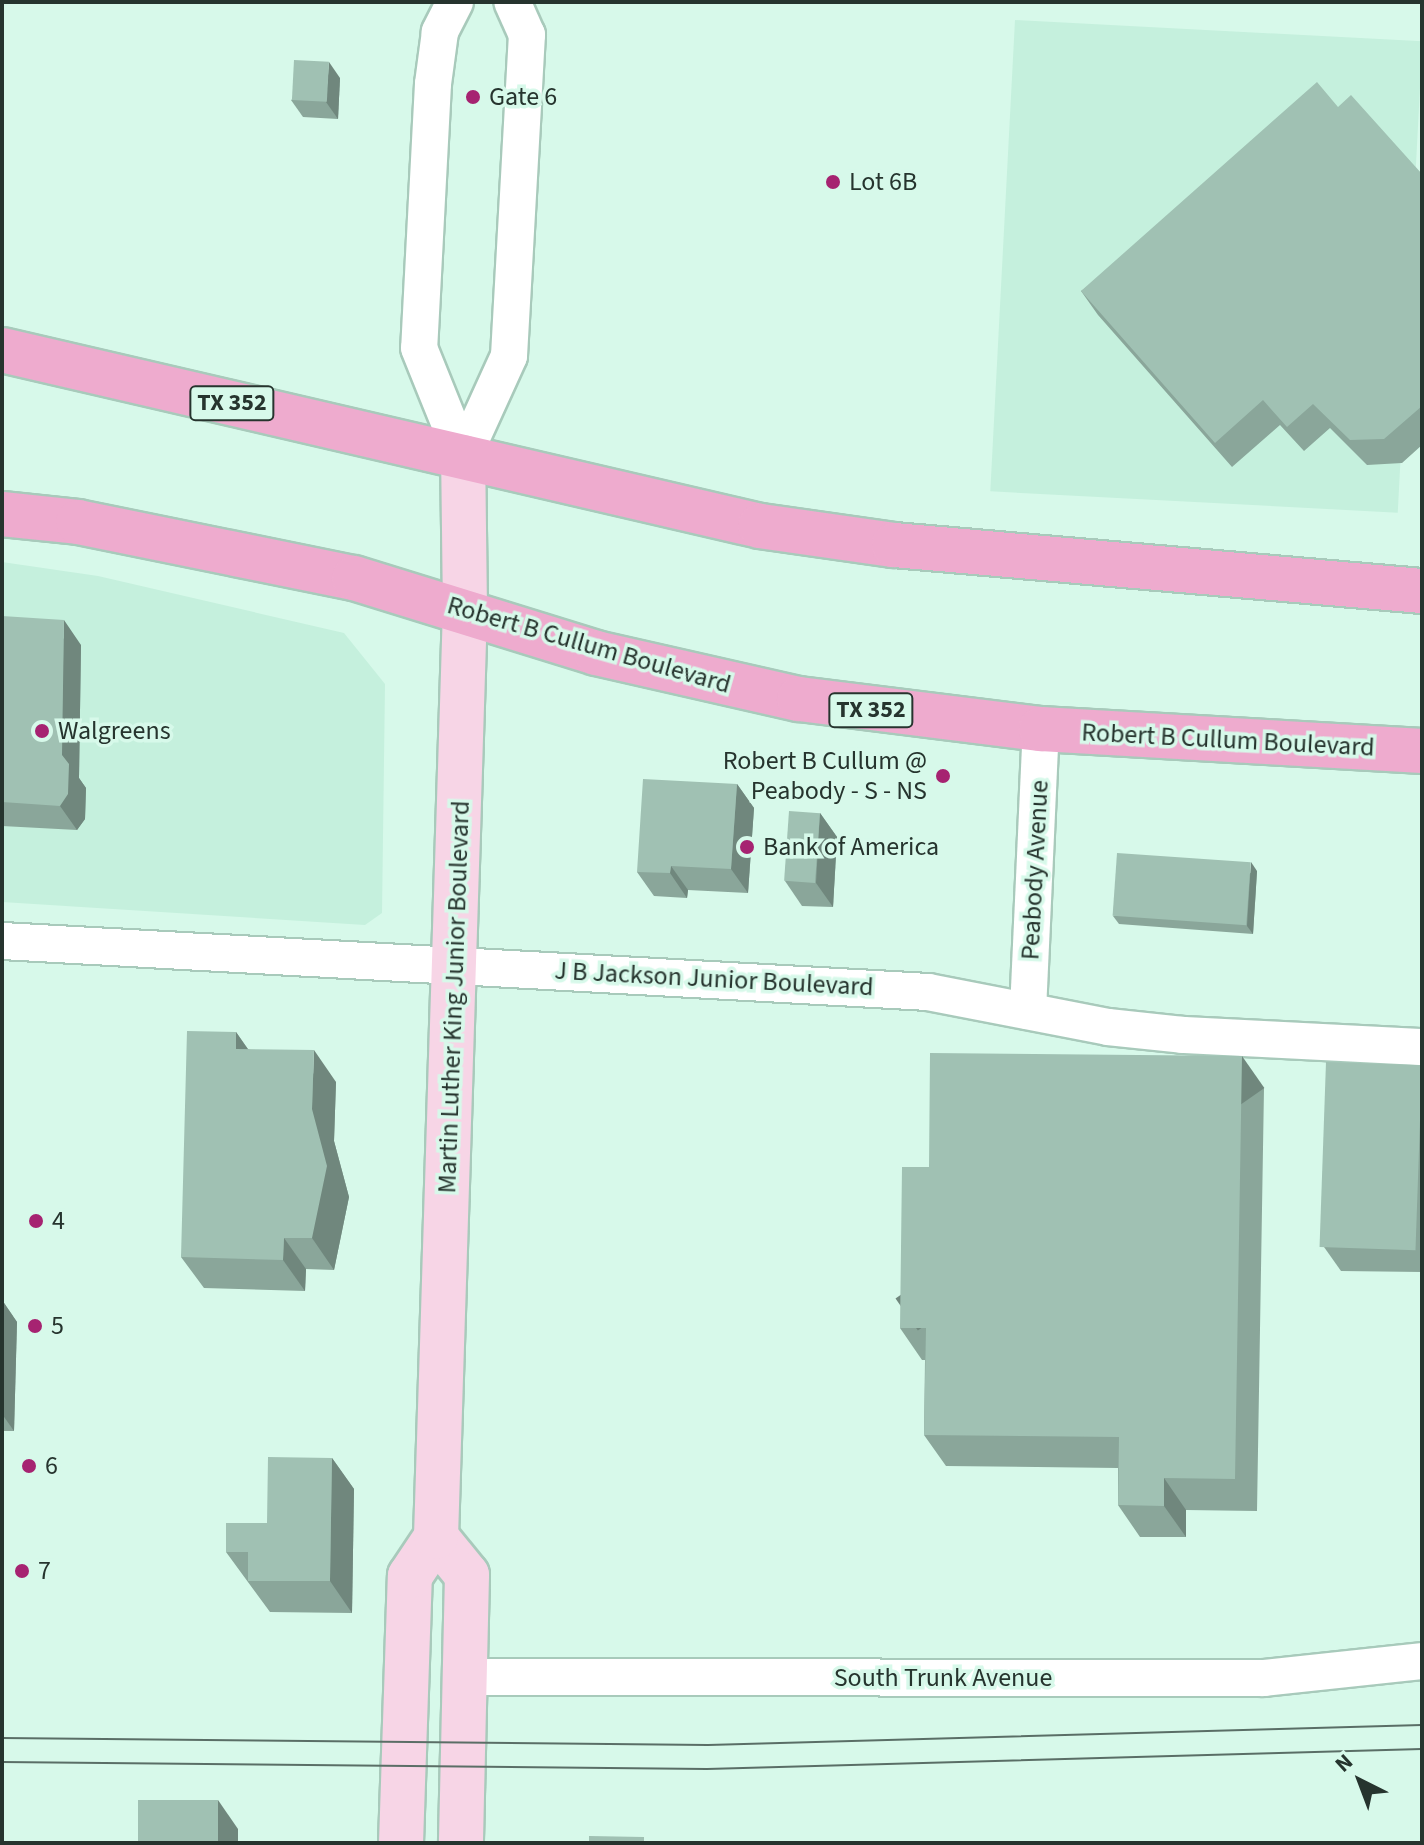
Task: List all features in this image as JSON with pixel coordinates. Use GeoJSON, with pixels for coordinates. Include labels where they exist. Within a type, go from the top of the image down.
{"type":"FeatureCollection","features":[{"type":"Feature","properties":{"kind":"main road","name":"TX 352"},"geometry":{"type":"LineString","coordinates":[[2,350],[760,526],[894,545],[1422,591]]}},
{"type":"Feature","properties":{"kind":"main road","name":"Martin Luther King Junior Boulevard"},"geometry":{"type":"LineString","coordinates":[[436,1537],[465,611],[463,457]]}},
{"type":"Feature","properties":{"kind":"main road","name":"Robert B Cullum Boulevard"},"geometry":{"type":"LineString","coordinates":[[2,514],[78,522],[354,578],[726,685],[912,717],[1041,729],[1422,751]]}},
{"type":"Feature","properties":{"kind":"main road"},"geometry":{"type":"LineString","coordinates":[[401,1843],[410,1576],[436,1537],[467,1575],[461,1843]]}},
{"type":"Feature","properties":{"kind":"street","name":"Martin Luther King Junior Boulevard"},"geometry":{"type":"LineString","coordinates":[[455,2],[440,32],[433,84],[419,348],[463,457]]}},
{"type":"Feature","properties":{"kind":"street","name":"Martin Luther King Junior Boulevard"},"geometry":{"type":"LineString","coordinates":[[463,457],[509,356],[527,35],[512,2]]}},
{"type":"Feature","properties":{"kind":"street","name":"Peabody Avenue"},"geometry":{"type":"LineString","coordinates":[[1028,1011],[1041,729]]}},
{"type":"Feature","properties":{"kind":"street","name":"J B Jackson Junior Boulevard"},"geometry":{"type":"LineString","coordinates":[[2,941],[928,992],[1183,1035],[1422,1047]]}},
{"type":"Feature","properties":{"kind":"street","name":"South Trunk Avenue"},"geometry":{"type":"LineString","coordinates":[[464,1677],[1264,1678],[1422,1661]]}},
{"type":"Feature","properties":{"kind":"shaded area"},"geometry":{"type":"Polygon","coordinates":[[[1015,20],[1422,41],[1398,513],[990,491],[1015,20]]]}},
{"type":"Feature","properties":{"kind":"shaded area"},"geometry":{"type":"Polygon","coordinates":[[[2,562],[98,576],[344,633],[385,684],[382,913],[365,925],[2,902],[2,562]]]}},
{"type":"Feature","properties":{"kind":"building"},"geometry":{"type":"Polygon","coordinates":[[[294,60],[329,62],[327,102],[292,100],[294,60]]]}},
{"type":"Feature","properties":{"kind":"building"},"geometry":{"type":"Polygon","coordinates":[[[1317,82],[1338,107],[1351,95],[1422,174],[1422,406],[1384,439],[1350,440],[1313,404],[1287,427],[1263,400],[1215,443],[1081,291],[1317,82]]]}},
{"type":"Feature","properties":{"kind":"building","name":"Walgreens"},"geometry":{"type":"Polygon","coordinates":[[[2,616],[64,620],[62,755],[69,764],[68,794],[60,806],[2,802],[2,616]]]}},
{"type":"Feature","properties":{"kind":"building"},"geometry":{"type":"Polygon","coordinates":[[[643,779],[737,784],[731,869],[671,866],[670,873],[637,872],[643,779]]]}},
{"type":"Feature","properties":{"kind":"building"},"geometry":{"type":"Polygon","coordinates":[[[789,811],[820,813],[815,883],[784,881],[789,811]]]}},
{"type":"Feature","properties":{"kind":"building"},"geometry":{"type":"Polygon","coordinates":[[[1117,853],[1251,862],[1246,925],[1113,916],[1117,853]]]}},
{"type":"Feature","properties":{"kind":"building"},"geometry":{"type":"Polygon","coordinates":[[[187,1031],[236,1032],[236,1049],[314,1050],[312,1109],[327,1166],[312,1238],[284,1238],[283,1260],[181,1257],[187,1031]]]}},
{"type":"Feature","properties":{"kind":"building"},"geometry":{"type":"Polygon","coordinates":[[[930,1053],[1242,1056],[1235,1479],[1164,1478],[1164,1506],[1118,1505],[1119,1437],[924,1435],[926,1328],[900,1328],[902,1167],[929,1167],[930,1053]]]}},
{"type":"Feature","properties":{"kind":"building"},"geometry":{"type":"Polygon","coordinates":[[[1326,1062],[1422,1065],[1415,1250],[1320,1247],[1326,1062]]]}},
{"type":"Feature","properties":{"kind":"building"},"geometry":{"type":"Polygon","coordinates":[[[268,1457],[332,1458],[330,1581],[248,1581],[248,1552],[226,1552],[226,1523],[267,1523],[268,1457]]]}},
{"type":"Feature","properties":{"kind":"building"},"geometry":{"type":"Polygon","coordinates":[[[138,1800],[218,1800],[218,1843],[138,1843],[138,1800]]]}},
{"type":"Feature","properties":{"kind":"building"},"geometry":{"type":"Polygon","coordinates":[[[589,1836],[644,1837],[644,1843],[589,1843],[589,1836]]]}},
{"type":"Feature","properties":{"kind":"tram line"},"geometry":{"type":"LineString","coordinates":[[2,1738],[708,1745],[1422,1725]]}},
{"type":"Feature","properties":{"kind":"tram line"},"geometry":{"type":"LineString","coordinates":[[2,1762],[707,1769],[1422,1749]]}},
{"type":"Feature","properties":{"kind":"place","name":"Gate 6"},"geometry":{"type":"Point","coordinates":[473,97]}},
{"type":"Feature","properties":{"kind":"place","name":"Lot 6B"},"geometry":{"type":"Point","coordinates":[833,182]}},
{"type":"Feature","properties":{"kind":"place","name":"Walgreens"},"geometry":{"type":"Point","coordinates":[42,731]}},
{"type":"Feature","properties":{"kind":"place","name":"Robert B Cullum @ Peabody - S - NS"},"geometry":{"type":"Point","coordinates":[943,776]}},
{"type":"Feature","properties":{"kind":"place","name":"Bank of America"},"geometry":{"type":"Point","coordinates":[747,847]}},
{"type":"Feature","properties":{"kind":"place","name":"4"},"geometry":{"type":"Point","coordinates":[36,1221]}},
{"type":"Feature","properties":{"kind":"place","name":"5"},"geometry":{"type":"Point","coordinates":[35,1326]}},
{"type":"Feature","properties":{"kind":"place","name":"6"},"geometry":{"type":"Point","coordinates":[29,1466]}},
{"type":"Feature","properties":{"kind":"place","name":"7"},"geometry":{"type":"Point","coordinates":[22,1571]}}]}
